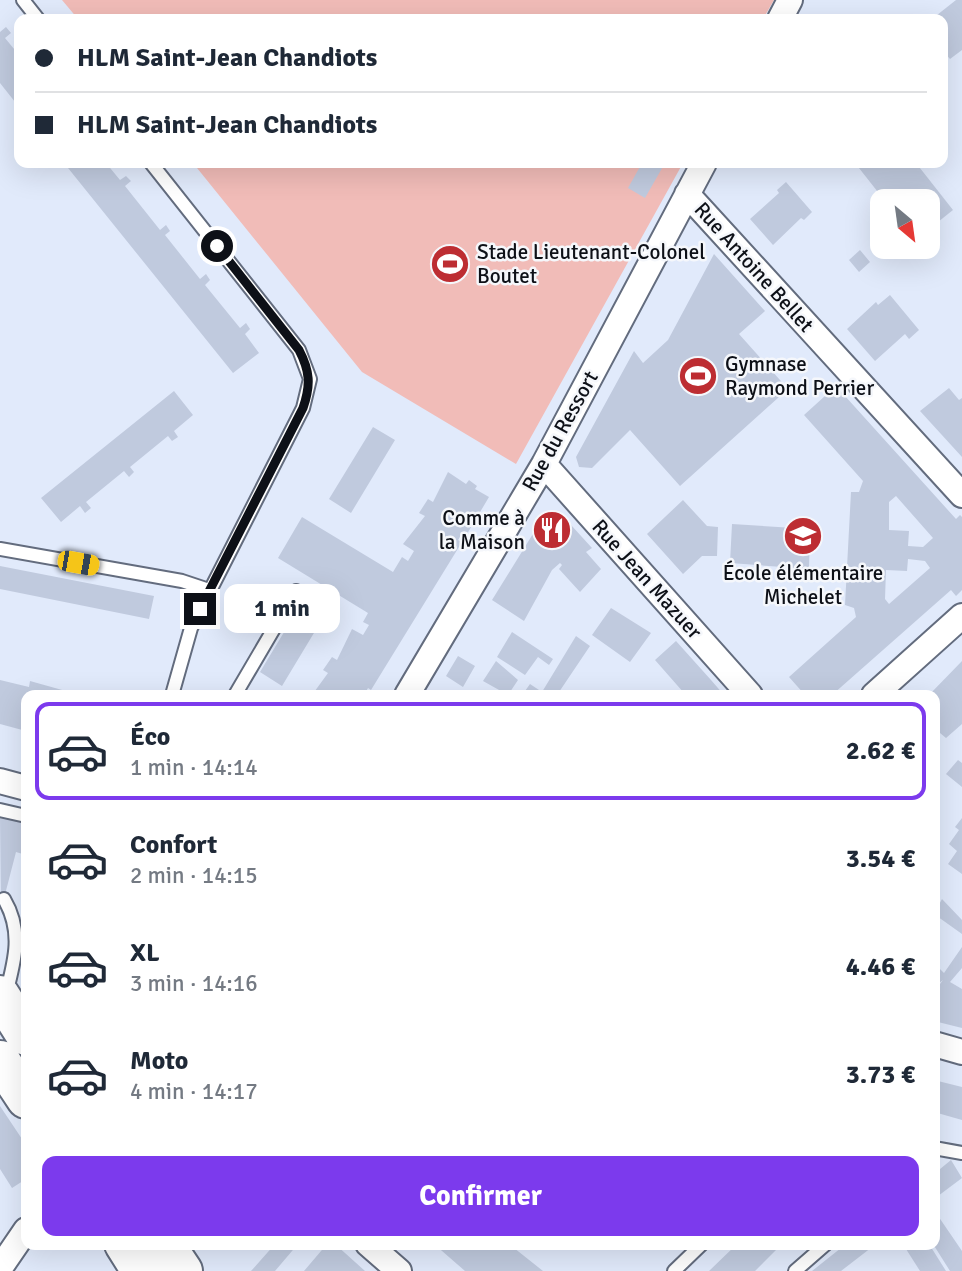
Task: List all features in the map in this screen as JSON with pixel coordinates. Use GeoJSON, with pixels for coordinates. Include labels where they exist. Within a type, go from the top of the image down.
{"type":"FeatureCollection","features":[{"type":"Feature","properties":{"kind":"main road"},"geometry":{"type":"LineString","coordinates":[[2,998],[21,1028]]}},
{"type":"Feature","properties":{"kind":"main road"},"geometry":{"type":"LineString","coordinates":[[0,1060],[21,1092]]}},
{"type":"Feature","properties":{"kind":"main road"},"geometry":{"type":"LineString","coordinates":[[169,1250],[183,1271]]}},
{"type":"Feature","properties":{"kind":"street","name":"Rue du Ressort"},"geometry":{"type":"LineString","coordinates":[[410,690],[544,464],[701,168]]}},
{"type":"Feature","properties":{"kind":"street","name":"Rue Antoine Bellet"},"geometry":{"type":"LineString","coordinates":[[687,194],[962,495]]}},
{"type":"Feature","properties":{"kind":"street","name":"Rue Jean Mazuer"},"geometry":{"type":"LineString","coordinates":[[544,464],[746,690]]}},
{"type":"Feature","properties":{"kind":"street"},"geometry":{"type":"LineString","coordinates":[[880,690],[962,616]]}},
{"type":"Feature","properties":{"kind":"street"},"geometry":{"type":"LineString","coordinates":[[0,781],[21,787]]}},
{"type":"Feature","properties":{"kind":"street"},"geometry":{"type":"LineString","coordinates":[[940,1046],[962,1052]]}},
{"type":"Feature","properties":{"kind":"street"},"geometry":{"type":"LineString","coordinates":[[0,1268],[21,1238]]}},
{"type":"Feature","properties":{"kind":"street"},"geometry":{"type":"LineString","coordinates":[[375,1250],[399,1271]]}},
{"type":"Feature","properties":{"kind":"lane"},"geometry":{"type":"LineString","coordinates":[[23,0],[34,14]]}},
{"type":"Feature","properties":{"kind":"lane"},"geometry":{"type":"LineString","coordinates":[[155,168],[299,350],[310,379],[303,408],[191,628],[173,690]]}},
{"type":"Feature","properties":{"kind":"lane"},"geometry":{"type":"LineString","coordinates":[[0,549],[182,581],[209,590]]}},
{"type":"Feature","properties":{"kind":"lane"},"geometry":{"type":"LineString","coordinates":[[238,690],[296,591]]}},
{"type":"Feature","properties":{"kind":"lane"},"geometry":{"type":"LineString","coordinates":[[0,810],[21,815]]}},
{"type":"Feature","properties":{"kind":"lane"},"geometry":{"type":"LineString","coordinates":[[2,998],[17,937],[13,916],[4,899]]}},
{"type":"Feature","properties":{"kind":"lane"},"geometry":{"type":"LineString","coordinates":[[940,1149],[962,1153]]}},
{"type":"Feature","properties":{"kind":"lane"},"geometry":{"type":"LineString","coordinates":[[674,1271],[696,1250]]}},
{"type":"Feature","properties":{"kind":"lane"},"geometry":{"type":"LineString","coordinates":[[795,1271],[819,1250]]}},
{"type":"Feature","properties":{"kind":"shaded area"},"geometry":{"type":"Polygon","coordinates":[[[62,0],[774,0],[766,14],[74,14],[62,0]]]}},
{"type":"Feature","properties":{"kind":"shaded area","name":"Stade Lieutenant-Colonel Boutet"},"geometry":{"type":"Polygon","coordinates":[[[197,168],[680,168],[516,464],[362,372],[197,168]]]}},
{"type":"Feature","properties":{"kind":"building"},"geometry":{"type":"Polygon","coordinates":[[[956,0],[962,0],[962,50],[950,59],[948,14],[938,14],[956,0]]]}},
{"type":"Feature","properties":{"kind":"building"},"geometry":{"type":"Polygon","coordinates":[[[6,27],[11,33],[5,38],[14,49],[14,101],[0,83],[0,32],[6,27]]]}},
{"type":"Feature","properties":{"kind":"building"},"geometry":{"type":"Polygon","coordinates":[[[68,168],[110,168],[120,180],[126,176],[131,181],[125,186],[160,230],[166,225],[170,231],[165,235],[200,279],[206,274],[210,280],[205,285],[240,328],[246,323],[250,329],[245,334],[259,353],[233,373],[68,168]]]}},
{"type":"Feature","properties":{"kind":"building"},"geometry":{"type":"Polygon","coordinates":[[[639,168],[662,168],[645,198],[628,188],[639,168]]]}},
{"type":"Feature","properties":{"kind":"building"},"geometry":{"type":"Polygon","coordinates":[[[859,168],[920,168],[936,189],[876,189],[859,168]]]}},
{"type":"Feature","properties":{"kind":"building"},"geometry":{"type":"Polygon","coordinates":[[[786,182],[812,212],[804,220],[801,218],[773,245],[750,219],[779,193],[777,190],[786,182]]]}},
{"type":"Feature","properties":{"kind":"building"},"geometry":{"type":"Polygon","coordinates":[[[940,193],[953,210],[940,220],[940,193]]]}},
{"type":"Feature","properties":{"kind":"building"},"geometry":{"type":"Polygon","coordinates":[[[860,250],[870,262],[859,272],[849,260],[860,250]]]}},
{"type":"Feature","properties":{"kind":"building","name":"Gymnase Raymond Perrier"},"geometry":{"type":"Polygon","coordinates":[[[714,254],[765,311],[739,334],[788,389],[680,486],[630,430],[592,468],[579,467],[576,457],[634,351],[643,363],[668,340],[714,254]]]}},
{"type":"Feature","properties":{"kind":"building"},"geometry":{"type":"Polygon","coordinates":[[[890,295],[919,330],[909,339],[905,334],[875,361],[847,329],[876,302],[878,305],[890,295]]]}},
{"type":"Feature","properties":{"kind":"building"},"geometry":{"type":"Polygon","coordinates":[[[836,386],[956,519],[960,515],[962,517],[962,590],[956,596],[951,590],[838,690],[801,690],[789,677],[856,617],[854,608],[845,605],[851,492],[859,492],[863,481],[804,415],[836,386]],[[896,496],[889,502],[889,530],[909,531],[908,546],[923,547],[933,538],[896,496]],[[908,559],[907,571],[886,570],[885,599],[889,604],[930,568],[925,561],[908,559]]]}},
{"type":"Feature","properties":{"kind":"building"},"geometry":{"type":"Polygon","coordinates":[[[949,388],[959,400],[962,398],[962,457],[920,411],[949,388]]]}},
{"type":"Feature","properties":{"kind":"building"},"geometry":{"type":"Polygon","coordinates":[[[174,391],[193,415],[174,431],[178,437],[172,441],[168,436],[130,467],[134,472],[129,477],[124,471],[86,502],[91,508],[85,513],[80,506],[61,522],[41,498],[174,391]]]}},
{"type":"Feature","properties":{"kind":"building"},"geometry":{"type":"Polygon","coordinates":[[[373,427],[395,440],[351,513],[329,499],[373,427]]]}},
{"type":"Feature","properties":{"kind":"building"},"geometry":{"type":"Polygon","coordinates":[[[448,472],[466,484],[469,480],[477,486],[475,489],[489,497],[467,534],[464,531],[458,540],[462,542],[371,690],[316,690],[328,673],[323,670],[332,657],[337,660],[352,629],[363,635],[369,625],[363,622],[368,613],[278,558],[302,517],[393,572],[402,557],[408,561],[414,551],[403,544],[425,516],[419,513],[428,499],[433,502],[448,472]]]}},
{"type":"Feature","properties":{"kind":"building"},"geometry":{"type":"Polygon","coordinates":[[[683,500],[707,526],[718,527],[717,556],[702,556],[683,574],[647,534],[683,500]]]}},
{"type":"Feature","properties":{"kind":"building"},"geometry":{"type":"Polygon","coordinates":[[[561,514],[592,548],[586,552],[601,569],[580,592],[559,569],[562,565],[560,563],[552,570],[524,621],[492,600],[544,516],[561,514]]]}},
{"type":"Feature","properties":{"kind":"building"},"geometry":{"type":"Polygon","coordinates":[[[732,524],[810,529],[809,569],[730,563],[732,524]]]}},
{"type":"Feature","properties":{"kind":"building"},"geometry":{"type":"Polygon","coordinates":[[[0,566],[154,596],[149,619],[0,589],[0,566]]]}},
{"type":"Feature","properties":{"kind":"building"},"geometry":{"type":"Polygon","coordinates":[[[304,599],[326,613],[282,686],[260,672],[304,599]]]}},
{"type":"Feature","properties":{"kind":"building"},"geometry":{"type":"Polygon","coordinates":[[[611,608],[651,633],[630,662],[592,635],[611,608]]]}},
{"type":"Feature","properties":{"kind":"building"},"geometry":{"type":"Polygon","coordinates":[[[512,632],[553,659],[549,665],[538,657],[525,675],[497,657],[512,632]]]}},
{"type":"Feature","properties":{"kind":"building"},"geometry":{"type":"Polygon","coordinates":[[[576,636],[590,646],[560,690],[543,690],[576,636]]]}},
{"type":"Feature","properties":{"kind":"building"},"geometry":{"type":"Polygon","coordinates":[[[676,641],[720,690],[681,690],[655,660],[676,641]]]}},
{"type":"Feature","properties":{"kind":"building"},"geometry":{"type":"Polygon","coordinates":[[[458,656],[475,666],[463,687],[446,676],[458,656]]]}},
{"type":"Feature","properties":{"kind":"building"},"geometry":{"type":"Polygon","coordinates":[[[496,661],[518,680],[511,690],[499,690],[483,681],[496,661]]]}},
{"type":"Feature","properties":{"kind":"building"},"geometry":{"type":"Polygon","coordinates":[[[962,661],[962,724],[946,738],[940,733],[940,690],[934,690],[962,661]]]}},
{"type":"Feature","properties":{"kind":"building"},"geometry":{"type":"Polygon","coordinates":[[[0,680],[29,687],[30,681],[62,690],[21,690],[21,730],[0,724],[0,680]]]}},
{"type":"Feature","properties":{"kind":"building"},"geometry":{"type":"Polygon","coordinates":[[[530,684],[539,690],[526,690],[530,684]]]}},
{"type":"Feature","properties":{"kind":"building"},"geometry":{"type":"Polygon","coordinates":[[[958,760],[962,763],[962,787],[946,774],[958,760]]]}},
{"type":"Feature","properties":{"kind":"building"},"geometry":{"type":"Polygon","coordinates":[[[0,817],[21,822],[21,854],[16,852],[1,910],[0,817]]]}},
{"type":"Feature","properties":{"kind":"building"},"geometry":{"type":"Polygon","coordinates":[[[962,818],[962,874],[948,864],[957,851],[949,844],[959,830],[955,827],[962,818]]]}},
{"type":"Feature","properties":{"kind":"building"},"geometry":{"type":"Polygon","coordinates":[[[942,899],[962,920],[962,934],[940,918],[942,899]]]}},
{"type":"Feature","properties":{"kind":"building"},"geometry":{"type":"Polygon","coordinates":[[[962,947],[962,968],[950,982],[962,989],[962,1028],[940,1022],[940,984],[943,980],[940,982],[940,969],[944,973],[962,947]]]}},
{"type":"Feature","properties":{"kind":"building"},"geometry":{"type":"Polygon","coordinates":[[[940,1082],[962,1087],[962,1120],[940,1114],[940,1082]]]}},
{"type":"Feature","properties":{"kind":"building"},"geometry":{"type":"Polygon","coordinates":[[[0,1106],[21,1138],[21,1182],[12,1188],[0,1169],[0,1106]]]}},
{"type":"Feature","properties":{"kind":"building"},"geometry":{"type":"Polygon","coordinates":[[[951,1160],[962,1178],[940,1194],[940,1169],[951,1160]]]}},
{"type":"Feature","properties":{"kind":"building"},"geometry":{"type":"Polygon","coordinates":[[[940,1219],[962,1251],[962,1271],[950,1271],[937,1250],[940,1250],[940,1219]]]}},
{"type":"Feature","properties":{"kind":"building"},"geometry":{"type":"Polygon","coordinates":[[[270,1250],[293,1250],[275,1271],[251,1271],[270,1250]]]}},
{"type":"Feature","properties":{"kind":"building"},"geometry":{"type":"Polygon","coordinates":[[[322,1250],[342,1250],[365,1271],[304,1271],[322,1250]]]}},
{"type":"Feature","properties":{"kind":"building"},"geometry":{"type":"Polygon","coordinates":[[[441,1250],[517,1250],[543,1271],[465,1271],[441,1250]]]}},
{"type":"Feature","properties":{"kind":"building"},"geometry":{"type":"Polygon","coordinates":[[[731,1250],[776,1250],[755,1271],[709,1271],[731,1250]]]}},
{"type":"Feature","properties":{"kind":"building"},"geometry":{"type":"Polygon","coordinates":[[[838,1250],[868,1250],[841,1271],[812,1271],[838,1250]]]}},
{"type":"Feature","properties":{"kind":"building"},"geometry":{"type":"Polygon","coordinates":[[[907,1250],[933,1250],[946,1271],[920,1271],[907,1250]]]}},
{"type":"Feature","properties":{"kind":"place","name":"Stade Lieutenant-Colonel Boutet"},"geometry":{"type":"Point","coordinates":[450,264]}},
{"type":"Feature","properties":{"kind":"place","name":"Gymnase Raymond Perrier"},"geometry":{"type":"Point","coordinates":[698,376]}},
{"type":"Feature","properties":{"kind":"place","name":"Comme à la Maison"},"geometry":{"type":"Point","coordinates":[552,530]}},
{"type":"Feature","properties":{"kind":"place","name":"École élémentaire Michelet"},"geometry":{"type":"Point","coordinates":[803,536]}},
{"type":"Feature","properties":{"kind":"route"},"geometry":{"type":"LineString","coordinates":[[200,609],[303,408],[310,379],[299,350],[217,246]]}}]}
